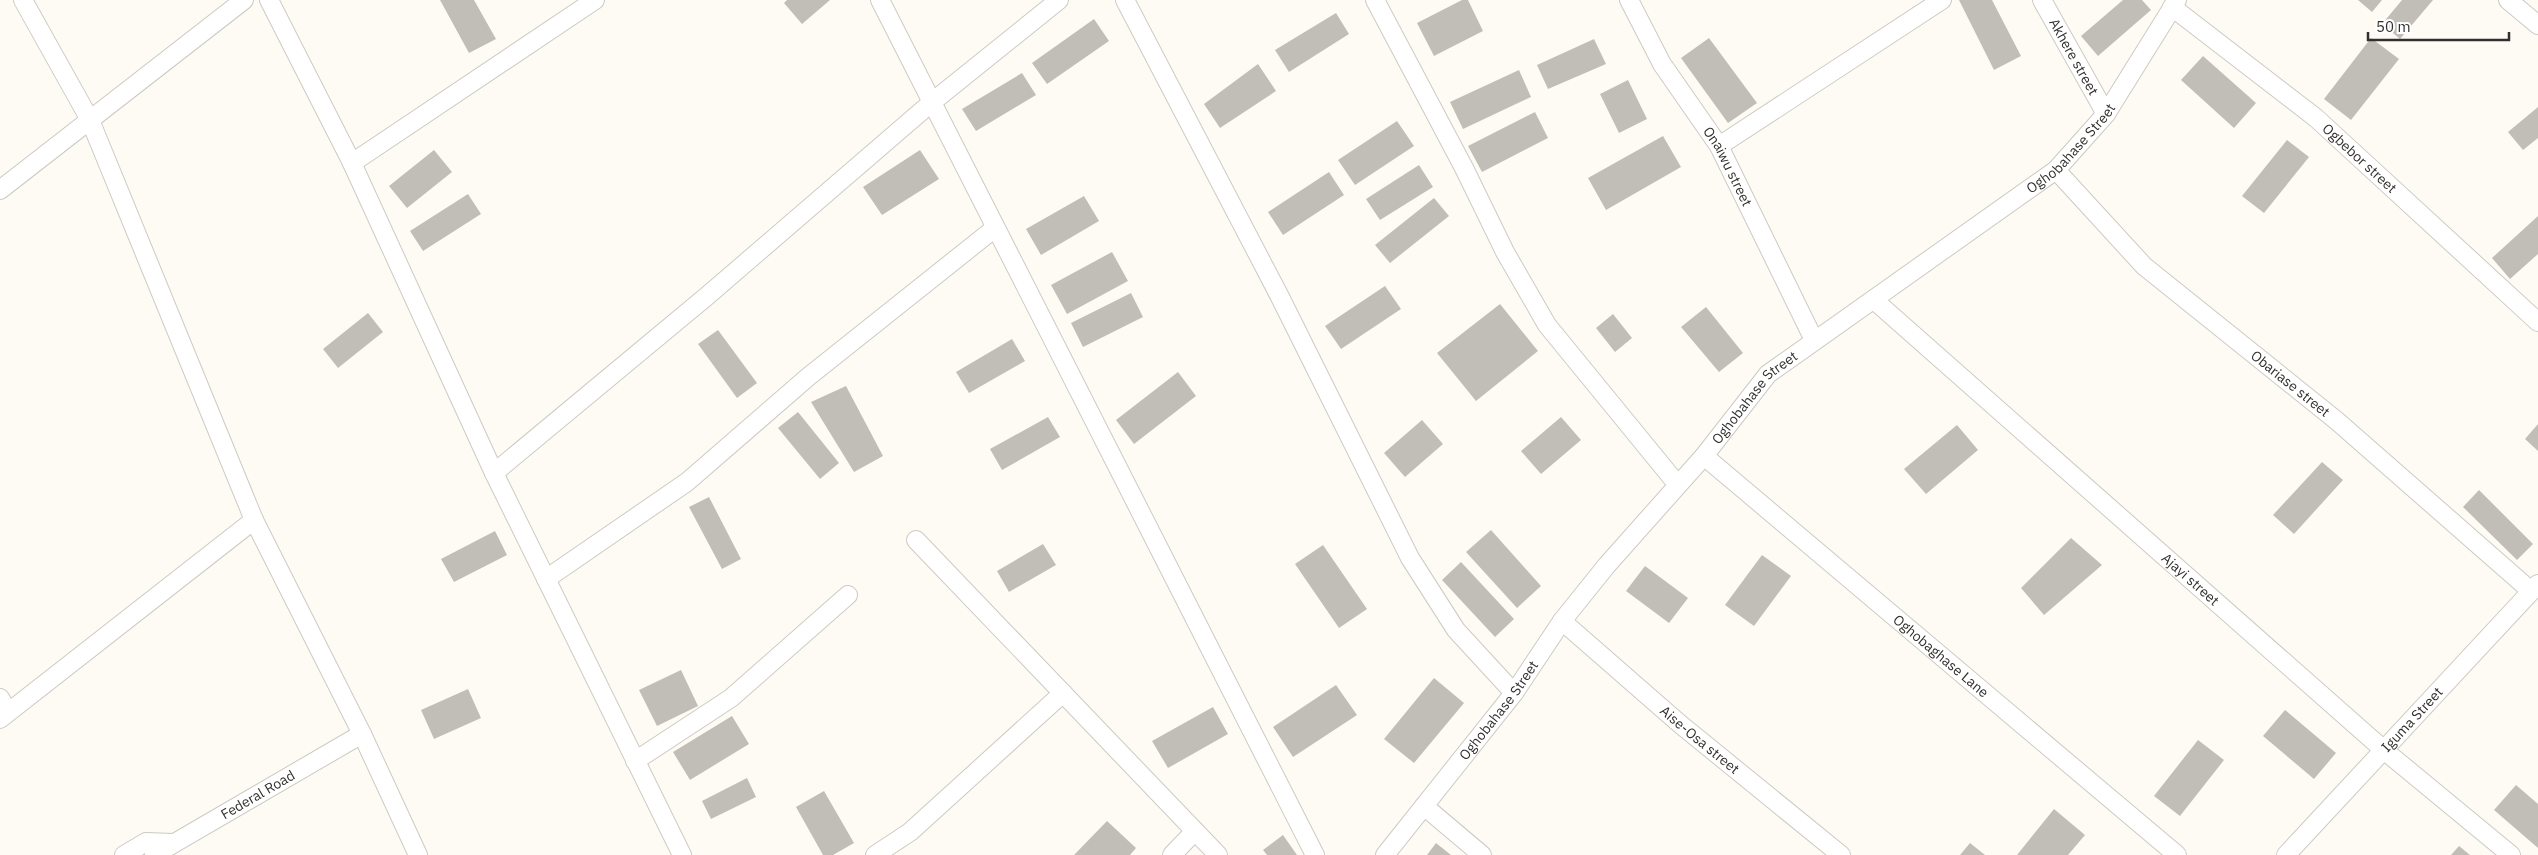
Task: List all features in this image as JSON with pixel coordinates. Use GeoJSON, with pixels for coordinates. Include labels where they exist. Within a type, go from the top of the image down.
{"type":"FeatureCollection","features":[{"type":"Feature","properties":{"kind":"street"},"geometry":{"type":"LineString","coordinates":[[23,0],[90,120],[254,520],[362,734],[418,855]]}},
{"type":"Feature","properties":{"kind":"street"},"geometry":{"type":"LineString","coordinates":[[0,190],[244,0]]}},
{"type":"Feature","properties":{"kind":"street"},"geometry":{"type":"LineString","coordinates":[[269,0],[352,163],[494,473],[682,855]]}},
{"type":"Feature","properties":{"kind":"street"},"geometry":{"type":"LineString","coordinates":[[352,163],[595,0]]}},
{"type":"Feature","properties":{"kind":"street"},"geometry":{"type":"LineString","coordinates":[[880,0],[1315,855]]}},
{"type":"Feature","properties":{"kind":"street"},"geometry":{"type":"LineString","coordinates":[[494,473],[707,296],[931,103],[1059,0]]}},
{"type":"Feature","properties":{"kind":"street"},"geometry":{"type":"LineString","coordinates":[[1125,0],[1280,297],[1410,558],[1456,630],[1514,693]]}},
{"type":"Feature","properties":{"kind":"street"},"geometry":{"type":"LineString","coordinates":[[1374,0],[1464,168],[1505,252],[1547,324],[1677,484]]}},
{"type":"Feature","properties":{"kind":"street","name":"Onaiwu street"},"geometry":{"type":"LineString","coordinates":[[1629,0],[1662,64],[1719,146],[1814,340]]}},
{"type":"Feature","properties":{"kind":"street"},"geometry":{"type":"LineString","coordinates":[[1719,146],[1942,0]]}},
{"type":"Feature","properties":{"kind":"street","name":"Akhere street"},"geometry":{"type":"LineString","coordinates":[[2042,0],[2106,114]]}},
{"type":"Feature","properties":{"kind":"street"},"geometry":{"type":"LineString","coordinates":[[2508,0],[2538,25]]}},
{"type":"Feature","properties":{"kind":"street","name":"Oghobahase Street"},"geometry":{"type":"LineString","coordinates":[[1385,855],[1514,693],[1562,621],[1677,484],[1704,456],[1768,374],[2056,170],[2106,114],[2174,4]]}},
{"type":"Feature","properties":{"kind":"street","name":"Ogbebor street"},"geometry":{"type":"LineString","coordinates":[[2174,4],[2316,118],[2538,322]]}},
{"type":"Feature","properties":{"kind":"street","name":"Obariase street"},"geometry":{"type":"LineString","coordinates":[[2056,170],[2144,266],[2337,421],[2534,587]]}},
{"type":"Feature","properties":{"kind":"street"},"geometry":{"type":"LineString","coordinates":[[546,579],[687,482],[808,377],[995,228]]}},
{"type":"Feature","properties":{"kind":"street","name":"Ajayi street"},"geometry":{"type":"LineString","coordinates":[[1874,300],[2385,751],[2511,855]]}},
{"type":"Feature","properties":{"kind":"street","name":"Oghobaghase Lane"},"geometry":{"type":"LineString","coordinates":[[1704,456],[2177,855]]}},
{"type":"Feature","properties":{"kind":"street"},"geometry":{"type":"LineString","coordinates":[[3,710],[254,520]]}},
{"type":"Feature","properties":{"kind":"street"},"geometry":{"type":"LineString","coordinates":[[916,540],[1218,855]]}},
{"type":"Feature","properties":{"kind":"street","name":"Iguma Street"},"geometry":{"type":"LineString","coordinates":[[2286,855],[2385,751],[2534,587]]}},
{"type":"Feature","properties":{"kind":"street"},"geometry":{"type":"LineString","coordinates":[[635,761],[731,698],[848,595]]}},
{"type":"Feature","properties":{"kind":"street","name":"Aise-Osa street"},"geometry":{"type":"LineString","coordinates":[[1562,621],[1680,724],[1841,855]]}},
{"type":"Feature","properties":{"kind":"street"},"geometry":{"type":"LineString","coordinates":[[875,855],[910,832],[1063,694]]}},
{"type":"Feature","properties":{"kind":"street","name":"Federal Road"},"geometry":{"type":"LineString","coordinates":[[124,855],[153,851],[174,843],[362,734]]}},
{"type":"Feature","properties":{"kind":"street"},"geometry":{"type":"LineString","coordinates":[[1424,806],[1482,855]]}},
{"type":"Feature","properties":{"kind":"street"},"geometry":{"type":"LineString","coordinates":[[1172,855],[1195,831]]}},
{"type":"Feature","properties":{"kind":"building"},"geometry":{"type":"Polygon","coordinates":[[[440,0],[474,0],[496,39],[469,53],[440,0]]]}},
{"type":"Feature","properties":{"kind":"building"},"geometry":{"type":"Polygon","coordinates":[[[787,0],[830,0],[802,24],[784,3],[787,0]]]}},
{"type":"Feature","properties":{"kind":"building"},"geometry":{"type":"Polygon","coordinates":[[[1462,0],[1468,0],[1483,31],[1434,56],[1417,23],[1462,0]]]}},
{"type":"Feature","properties":{"kind":"building"},"geometry":{"type":"Polygon","coordinates":[[[1959,0],[1992,0],[2021,56],[1994,70],[1959,0]]]}},
{"type":"Feature","properties":{"kind":"building"},"geometry":{"type":"Polygon","coordinates":[[[2123,0],[2142,0],[2151,10],[2098,56],[2081,36],[2123,0]]]}},
{"type":"Feature","properties":{"kind":"building"},"geometry":{"type":"Polygon","coordinates":[[[2358,0],[2382,0],[2372,12],[2358,0]]]}},
{"type":"Feature","properties":{"kind":"building"},"geometry":{"type":"Polygon","coordinates":[[[2402,0],[2433,0],[2400,39],[2382,24],[2402,0]]]}},
{"type":"Feature","properties":{"kind":"building"},"geometry":{"type":"Polygon","coordinates":[[[1336,13],[1349,34],[1289,72],[1275,50],[1336,13]]]}},
{"type":"Feature","properties":{"kind":"building"},"geometry":{"type":"Polygon","coordinates":[[[1094,19],[1109,41],[1047,84],[1032,63],[1094,19]]]}},
{"type":"Feature","properties":{"kind":"building"},"geometry":{"type":"Polygon","coordinates":[[[1709,38],[1757,103],[1728,123],[1681,58],[1709,38]]]}},
{"type":"Feature","properties":{"kind":"building"},"geometry":{"type":"Polygon","coordinates":[[[2371,38],[2399,59],[2351,120],[2324,99],[2371,38]]]}},
{"type":"Feature","properties":{"kind":"building"},"geometry":{"type":"Polygon","coordinates":[[[1594,39],[1606,64],[1548,89],[1537,65],[1594,39]]]}},
{"type":"Feature","properties":{"kind":"building"},"geometry":{"type":"Polygon","coordinates":[[[2203,56],[2256,103],[2234,128],[2181,80],[2203,56]]]}},
{"type":"Feature","properties":{"kind":"building"},"geometry":{"type":"Polygon","coordinates":[[[1258,64],[1276,91],[1220,128],[1204,104],[1258,64]]]}},
{"type":"Feature","properties":{"kind":"building"},"geometry":{"type":"Polygon","coordinates":[[[1519,70],[1531,97],[1463,129],[1450,102],[1519,70]]]}},
{"type":"Feature","properties":{"kind":"building"},"geometry":{"type":"Polygon","coordinates":[[[1022,73],[1036,95],[976,131],[962,109],[1022,73]]]}},
{"type":"Feature","properties":{"kind":"building"},"geometry":{"type":"Polygon","coordinates":[[[1628,80],[1647,119],[1619,133],[1600,94],[1628,80]]]}},
{"type":"Feature","properties":{"kind":"building"},"geometry":{"type":"Polygon","coordinates":[[[2538,107],[2538,138],[2523,150],[2508,132],[2538,107]]]}},
{"type":"Feature","properties":{"kind":"building"},"geometry":{"type":"Polygon","coordinates":[[[1535,112],[1548,138],[1482,172],[1468,146],[1535,112]]]}},
{"type":"Feature","properties":{"kind":"building"},"geometry":{"type":"Polygon","coordinates":[[[1397,121],[1414,146],[1355,185],[1338,160],[1397,121]]]}},
{"type":"Feature","properties":{"kind":"building"},"geometry":{"type":"Polygon","coordinates":[[[1663,136],[1681,167],[1606,210],[1588,178],[1663,136]]]}},
{"type":"Feature","properties":{"kind":"building"},"geometry":{"type":"Polygon","coordinates":[[[2287,140],[2309,157],[2264,213],[2242,196],[2287,140]]]}},
{"type":"Feature","properties":{"kind":"building"},"geometry":{"type":"Polygon","coordinates":[[[434,150],[452,172],[407,208],[389,186],[434,150]]]}},
{"type":"Feature","properties":{"kind":"building"},"geometry":{"type":"Polygon","coordinates":[[[920,150],[939,179],[882,215],[863,187],[920,150]]]}},
{"type":"Feature","properties":{"kind":"building"},"geometry":{"type":"Polygon","coordinates":[[[1419,165],[1433,187],[1380,220],[1366,199],[1419,165]]]}},
{"type":"Feature","properties":{"kind":"building"},"geometry":{"type":"Polygon","coordinates":[[[1329,172],[1344,195],[1283,235],[1268,212],[1329,172]]]}},
{"type":"Feature","properties":{"kind":"building"},"geometry":{"type":"Polygon","coordinates":[[[468,194],[481,214],[423,251],[410,231],[468,194]]]}},
{"type":"Feature","properties":{"kind":"building"},"geometry":{"type":"Polygon","coordinates":[[[1084,196],[1099,221],[1041,255],[1026,229],[1084,196]]]}},
{"type":"Feature","properties":{"kind":"building"},"geometry":{"type":"Polygon","coordinates":[[[1434,198],[1449,216],[1390,263],[1375,245],[1434,198]]]}},
{"type":"Feature","properties":{"kind":"building"},"geometry":{"type":"Polygon","coordinates":[[[2538,216],[2538,254],[2510,279],[2492,258],[2538,216]]]}},
{"type":"Feature","properties":{"kind":"building"},"geometry":{"type":"Polygon","coordinates":[[[1112,252],[1128,281],[1067,314],[1051,285],[1112,252]]]}},
{"type":"Feature","properties":{"kind":"building"},"geometry":{"type":"Polygon","coordinates":[[[1385,286],[1401,309],[1341,349],[1325,326],[1385,286]]]}},
{"type":"Feature","properties":{"kind":"building"},"geometry":{"type":"Polygon","coordinates":[[[1131,293],[1143,317],[1083,347],[1071,323],[1131,293]]]}},
{"type":"Feature","properties":{"kind":"building"},"geometry":{"type":"Polygon","coordinates":[[[1500,304],[1538,351],[1476,401],[1437,353],[1500,304]]]}},
{"type":"Feature","properties":{"kind":"building"},"geometry":{"type":"Polygon","coordinates":[[[1706,307],[1743,353],[1719,372],[1681,327],[1706,307]]]}},
{"type":"Feature","properties":{"kind":"building"},"geometry":{"type":"Polygon","coordinates":[[[368,313],[383,332],[338,368],[323,349],[368,313]]]}},
{"type":"Feature","properties":{"kind":"building"},"geometry":{"type":"Polygon","coordinates":[[[1613,314],[1632,338],[1615,352],[1596,328],[1613,314]]]}},
{"type":"Feature","properties":{"kind":"building"},"geometry":{"type":"Polygon","coordinates":[[[718,330],[757,383],[737,398],[698,344],[718,330]]]}},
{"type":"Feature","properties":{"kind":"building"},"geometry":{"type":"Polygon","coordinates":[[[1012,339],[1025,361],[969,393],[956,372],[1012,339]]]}},
{"type":"Feature","properties":{"kind":"building"},"geometry":{"type":"Polygon","coordinates":[[[1178,372],[1196,396],[1134,444],[1116,420],[1178,372]]]}},
{"type":"Feature","properties":{"kind":"building"},"geometry":{"type":"Polygon","coordinates":[[[846,386],[883,456],[854,472],[811,402],[846,386]]]}},
{"type":"Feature","properties":{"kind":"building"},"geometry":{"type":"Polygon","coordinates":[[[798,412],[839,463],[820,479],[778,428],[798,412]]]}},
{"type":"Feature","properties":{"kind":"building"},"geometry":{"type":"Polygon","coordinates":[[[1048,417],[1060,437],[1002,470],[990,449],[1048,417]]]}},
{"type":"Feature","properties":{"kind":"building"},"geometry":{"type":"Polygon","coordinates":[[[1561,417],[1581,440],[1541,474],[1521,451],[1561,417]]]}},
{"type":"Feature","properties":{"kind":"building"},"geometry":{"type":"Polygon","coordinates":[[[1422,420],[1443,444],[1405,477],[1384,453],[1422,420]]]}},
{"type":"Feature","properties":{"kind":"building"},"geometry":{"type":"Polygon","coordinates":[[[2538,424],[2538,451],[2525,439],[2538,424]]]}},
{"type":"Feature","properties":{"kind":"building"},"geometry":{"type":"Polygon","coordinates":[[[1957,425],[1978,450],[1926,494],[1904,469],[1957,425]]]}},
{"type":"Feature","properties":{"kind":"building"},"geometry":{"type":"Polygon","coordinates":[[[2322,462],[2343,480],[2294,534],[2273,515],[2322,462]]]}},
{"type":"Feature","properties":{"kind":"building"},"geometry":{"type":"Polygon","coordinates":[[[2479,490],[2533,544],[2517,560],[2463,507],[2479,490]]]}},
{"type":"Feature","properties":{"kind":"building"},"geometry":{"type":"Polygon","coordinates":[[[709,497],[741,559],[722,569],[689,507],[709,497]]]}},
{"type":"Feature","properties":{"kind":"building"},"geometry":{"type":"Polygon","coordinates":[[[1491,530],[1541,586],[1517,608],[1466,552],[1491,530]]]}},
{"type":"Feature","properties":{"kind":"building"},"geometry":{"type":"Polygon","coordinates":[[[495,531],[507,555],[454,582],[441,559],[495,531]]]}},
{"type":"Feature","properties":{"kind":"building"},"geometry":{"type":"Polygon","coordinates":[[[2071,538],[2102,565],[2044,615],[2021,588],[2071,538]]]}},
{"type":"Feature","properties":{"kind":"building"},"geometry":{"type":"Polygon","coordinates":[[[1043,544],[1056,565],[1009,592],[997,571],[1043,544]]]}},
{"type":"Feature","properties":{"kind":"building"},"geometry":{"type":"Polygon","coordinates":[[[1323,545],[1367,609],[1339,628],[1295,564],[1323,545]]]}},
{"type":"Feature","properties":{"kind":"building"},"geometry":{"type":"Polygon","coordinates":[[[1762,555],[1791,576],[1754,626],[1725,605],[1762,555]]]}},
{"type":"Feature","properties":{"kind":"building"},"geometry":{"type":"Polygon","coordinates":[[[1461,562],[1514,619],[1495,637],[1442,580],[1461,562]]]}},
{"type":"Feature","properties":{"kind":"building"},"geometry":{"type":"Polygon","coordinates":[[[1645,566],[1688,598],[1669,623],[1626,591],[1645,566]]]}},
{"type":"Feature","properties":{"kind":"building"},"geometry":{"type":"Polygon","coordinates":[[[681,670],[698,706],[657,726],[639,690],[681,670]]]}},
{"type":"Feature","properties":{"kind":"building"},"geometry":{"type":"Polygon","coordinates":[[[1434,678],[1464,703],[1414,763],[1384,739],[1434,678]]]}},
{"type":"Feature","properties":{"kind":"building"},"geometry":{"type":"Polygon","coordinates":[[[1336,685],[1357,715],[1293,757],[1273,727],[1336,685]]]}},
{"type":"Feature","properties":{"kind":"building"},"geometry":{"type":"Polygon","coordinates":[[[468,689],[481,718],[434,739],[421,710],[468,689]]]}},
{"type":"Feature","properties":{"kind":"building"},"geometry":{"type":"Polygon","coordinates":[[[1213,707],[1228,734],[1168,768],[1152,741],[1213,707]]]}},
{"type":"Feature","properties":{"kind":"building"},"geometry":{"type":"Polygon","coordinates":[[[2285,710],[2336,753],[2314,779],[2263,736],[2285,710]]]}},
{"type":"Feature","properties":{"kind":"building"},"geometry":{"type":"Polygon","coordinates":[[[732,716],[749,744],[690,780],[673,752],[732,716]]]}},
{"type":"Feature","properties":{"kind":"building"},"geometry":{"type":"Polygon","coordinates":[[[2198,740],[2224,760],[2180,816],[2154,796],[2198,740]]]}},
{"type":"Feature","properties":{"kind":"building"},"geometry":{"type":"Polygon","coordinates":[[[747,778],[756,797],[711,819],[702,801],[747,778]]]}},
{"type":"Feature","properties":{"kind":"building"},"geometry":{"type":"Polygon","coordinates":[[[2516,785],[2538,804],[2538,848],[2494,810],[2516,785]]]}},
{"type":"Feature","properties":{"kind":"building"},"geometry":{"type":"Polygon","coordinates":[[[824,791],[854,843],[833,855],[823,855],[796,807],[824,791]]]}},
{"type":"Feature","properties":{"kind":"building"},"geometry":{"type":"Polygon","coordinates":[[[2054,809],[2085,835],[2068,855],[2017,855],[2054,809]]]}},
{"type":"Feature","properties":{"kind":"building"},"geometry":{"type":"Polygon","coordinates":[[[1107,821],[1136,848],[1130,855],[1074,855],[1107,821]]]}},
{"type":"Feature","properties":{"kind":"building"},"geometry":{"type":"Polygon","coordinates":[[[1283,835],[1297,855],[1267,855],[1263,850],[1283,835]]]}},
{"type":"Feature","properties":{"kind":"building"},"geometry":{"type":"Polygon","coordinates":[[[1436,843],[1451,855],[1427,855],[1436,843]]]}},
{"type":"Feature","properties":{"kind":"building"},"geometry":{"type":"Polygon","coordinates":[[[1970,843],[1985,855],[1960,855],[1970,843]]]}},
{"type":"Feature","properties":{"kind":"building"},"geometry":{"type":"Polygon","coordinates":[[[2459,846],[2470,855],[2451,855],[2459,846]]]}}]}
